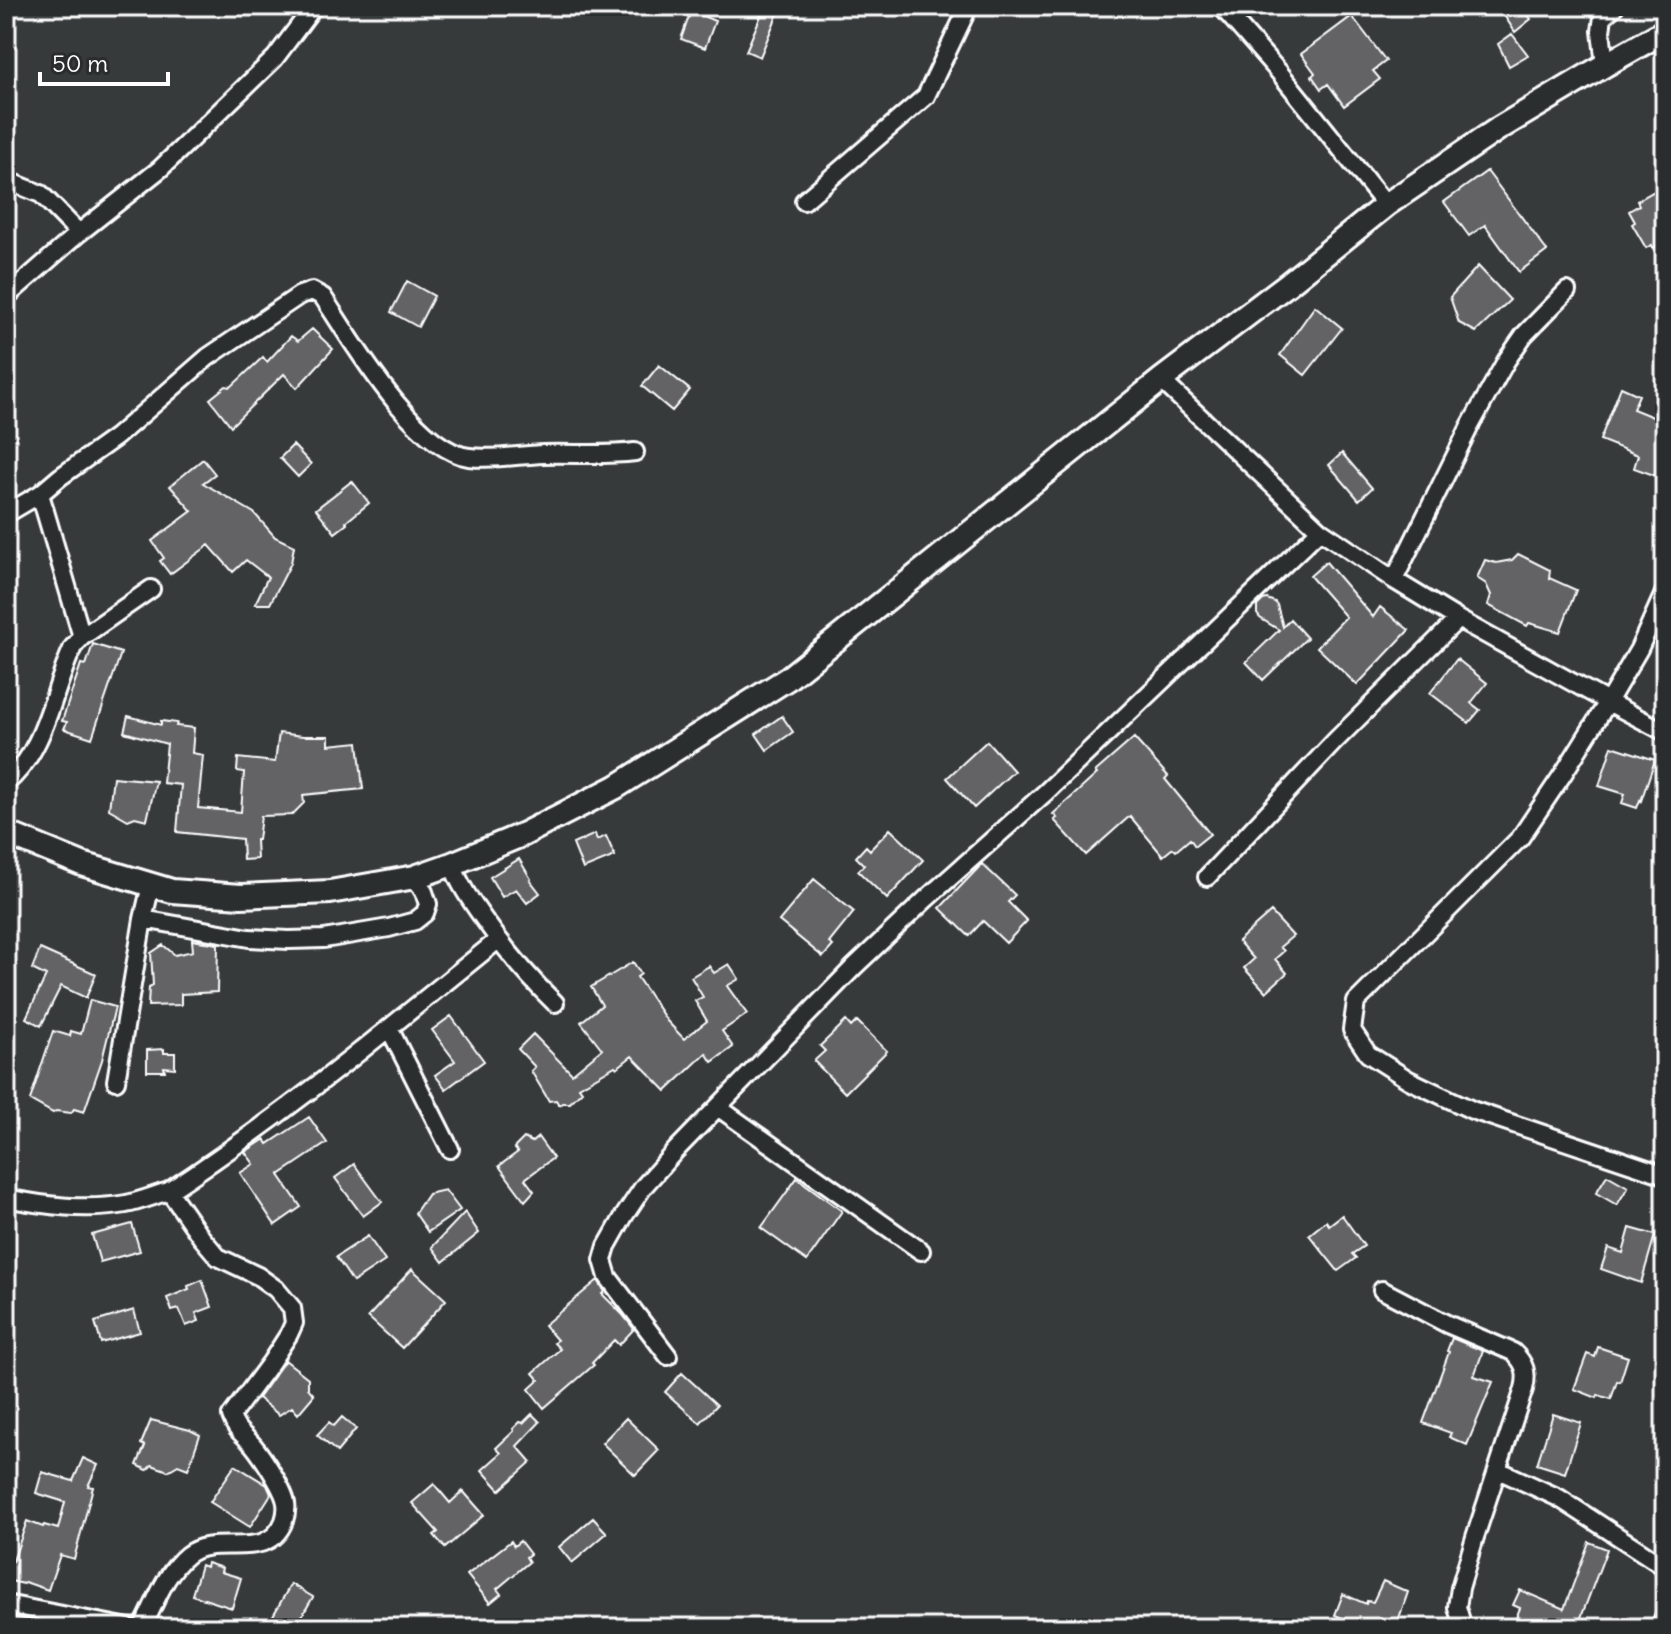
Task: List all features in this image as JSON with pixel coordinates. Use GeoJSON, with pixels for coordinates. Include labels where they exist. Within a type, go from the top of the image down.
{"type":"FeatureCollection","features":[{"type":"Feature","properties":{"kind":"street"},"geometry":{"type":"LineString","coordinates":[[6,297],[79,233],[160,169],[275,58],[314,6]]}},
{"type":"Feature","properties":{"kind":"street"},"geometry":{"type":"LineString","coordinates":[[804,201],[926,96],[969,6]]}},
{"type":"Feature","properties":{"kind":"street"},"geometry":{"type":"LineString","coordinates":[[1221,6],[1279,72],[1386,205]]}},
{"type":"Feature","properties":{"kind":"street"},"geometry":{"type":"LineString","coordinates":[[1605,65],[1601,31],[1606,10]]}},
{"type":"Feature","properties":{"kind":"street"},"geometry":{"type":"LineString","coordinates":[[6,833],[82,864],[172,891],[241,896],[330,892],[415,877],[524,834],[616,787],[787,679],[1386,205],[1498,129],[1665,31]]}},
{"type":"Feature","properties":{"kind":"street"},"geometry":{"type":"LineString","coordinates":[[6,180],[41,194],[79,233]]}},
{"type":"Feature","properties":{"kind":"street"},"geometry":{"type":"LineString","coordinates":[[6,514],[40,494],[116,437],[208,357],[300,295],[312,291],[323,297],[389,396],[444,447],[466,457],[493,458],[635,452]]}},
{"type":"Feature","properties":{"kind":"street"},"geometry":{"type":"LineString","coordinates":[[1394,580],[1470,426],[1506,361],[1524,335],[1567,291]]}},
{"type":"Feature","properties":{"kind":"street"},"geometry":{"type":"LineString","coordinates":[[1161,380],[1320,530],[1458,619],[1665,732]]}},
{"type":"Feature","properties":{"kind":"street"},"geometry":{"type":"LineString","coordinates":[[40,494],[82,637]]}},
{"type":"Feature","properties":{"kind":"street"},"geometry":{"type":"LineString","coordinates":[[668,1356],[608,1277],[603,1260],[607,1246],[644,1186],[854,967],[1068,771],[1320,530]]}},
{"type":"Feature","properties":{"kind":"street"},"geometry":{"type":"LineString","coordinates":[[6,783],[23,768],[36,747],[73,647],[82,637],[151,589]]}},
{"type":"Feature","properties":{"kind":"street"},"geometry":{"type":"LineString","coordinates":[[1665,591],[1639,649],[1608,702],[1520,838],[1356,1002],[1352,1030],[1368,1054],[1409,1080],[1472,1110],[1665,1175]]}},
{"type":"Feature","properties":{"kind":"street"},"geometry":{"type":"LineString","coordinates":[[1207,877],[1336,740],[1458,619]]}},
{"type":"Feature","properties":{"kind":"street"},"geometry":{"type":"LineString","coordinates":[[452,864],[458,881],[498,940],[526,975],[555,1003]]}},
{"type":"Feature","properties":{"kind":"street"},"geometry":{"type":"LineString","coordinates":[[143,919],[249,938],[289,940],[336,937],[415,921],[425,913],[428,904],[415,877]]}},
{"type":"Feature","properties":{"kind":"street"},"geometry":{"type":"LineString","coordinates":[[116,1081],[151,885]]}},
{"type":"Feature","properties":{"kind":"street"},"geometry":{"type":"LineString","coordinates":[[6,1198],[42,1205],[87,1208],[128,1204],[169,1191],[313,1090],[498,940]]}},
{"type":"Feature","properties":{"kind":"street"},"geometry":{"type":"LineString","coordinates":[[389,1028],[450,1149]]}},
{"type":"Feature","properties":{"kind":"street"},"geometry":{"type":"LineString","coordinates":[[719,1108],[921,1251]]}},
{"type":"Feature","properties":{"kind":"street"},"geometry":{"type":"LineString","coordinates":[[142,1628],[164,1583],[188,1553],[201,1548],[257,1544],[269,1540],[280,1529],[287,1504],[282,1490],[252,1444],[235,1428],[231,1416],[289,1334],[294,1323],[292,1308],[276,1289],[258,1276],[218,1257],[169,1191]]}},
{"type":"Feature","properties":{"kind":"street"},"geometry":{"type":"LineString","coordinates":[[1382,1290],[1447,1324],[1513,1352],[1523,1363],[1527,1377],[1460,1588],[1457,1607],[1463,1628]]}},
{"type":"Feature","properties":{"kind":"street"},"geometry":{"type":"LineString","coordinates":[[1498,1470],[1559,1498],[1665,1567]]}},
{"type":"Feature","properties":{"kind":"street"},"geometry":{"type":"LineString","coordinates":[[6,1604],[129,1628]]}},
{"type":"Feature","properties":{"kind":"street"},"geometry":{"type":"LineString","coordinates":[[1660,1628],[1665,1614]]}},
{"type":"Feature","properties":{"kind":"building"},"geometry":{"type":"Polygon","coordinates":[[[765,6],[781,6],[760,57],[746,51],[765,6]]]}},
{"type":"Feature","properties":{"kind":"building"},"geometry":{"type":"Polygon","coordinates":[[[1498,6],[1521,6],[1531,19],[1515,32],[1498,6]]]}},
{"type":"Feature","properties":{"kind":"building"},"geometry":{"type":"Polygon","coordinates":[[[691,11],[715,21],[705,48],[681,39],[691,11]]]}},
{"type":"Feature","properties":{"kind":"building"},"geometry":{"type":"Polygon","coordinates":[[[1352,16],[1386,61],[1373,71],[1380,79],[1344,106],[1328,84],[1321,89],[1312,76],[1315,73],[1301,54],[1352,16]]]}},
{"type":"Feature","properties":{"kind":"building"},"geometry":{"type":"Polygon","coordinates":[[[1512,34],[1528,55],[1509,66],[1498,44],[1512,34]]]}},
{"type":"Feature","properties":{"kind":"building"},"geometry":{"type":"Polygon","coordinates":[[[1487,171],[1547,251],[1519,272],[1485,225],[1469,236],[1444,202],[1487,171]]]}},
{"type":"Feature","properties":{"kind":"building"},"geometry":{"type":"Polygon","coordinates":[[[1665,185],[1665,241],[1653,248],[1652,245],[1646,248],[1632,224],[1635,222],[1629,211],[1639,205],[1637,201],[1665,185]]]}},
{"type":"Feature","properties":{"kind":"building"},"geometry":{"type":"Polygon","coordinates":[[[1478,266],[1510,300],[1476,332],[1459,323],[1450,297],[1478,266]]]}},
{"type":"Feature","properties":{"kind":"building"},"geometry":{"type":"Polygon","coordinates":[[[407,281],[434,296],[418,327],[391,312],[407,281]]]}},
{"type":"Feature","properties":{"kind":"building"},"geometry":{"type":"Polygon","coordinates":[[[1315,306],[1342,328],[1305,375],[1280,355],[1315,306]]]}},
{"type":"Feature","properties":{"kind":"building"},"geometry":{"type":"Polygon","coordinates":[[[312,329],[333,349],[297,388],[284,374],[231,426],[210,399],[226,386],[231,387],[263,357],[267,362],[291,336],[298,341],[312,329]]]}},
{"type":"Feature","properties":{"kind":"building"},"geometry":{"type":"Polygon","coordinates":[[[659,365],[690,390],[672,411],[642,386],[659,365]]]}},
{"type":"Feature","properties":{"kind":"building"},"geometry":{"type":"Polygon","coordinates":[[[1621,387],[1639,395],[1633,409],[1665,422],[1665,479],[1634,468],[1638,455],[1600,440],[1621,387]]]}},
{"type":"Feature","properties":{"kind":"building"},"geometry":{"type":"Polygon","coordinates":[[[293,445],[311,464],[298,477],[280,458],[293,445]]]}},
{"type":"Feature","properties":{"kind":"building"},"geometry":{"type":"Polygon","coordinates":[[[1342,453],[1372,488],[1359,500],[1329,465],[1342,453]]]}},
{"type":"Feature","properties":{"kind":"building"},"geometry":{"type":"Polygon","coordinates":[[[203,459],[215,474],[203,483],[254,513],[275,537],[294,546],[291,563],[270,604],[255,604],[268,577],[246,560],[233,572],[209,545],[170,574],[160,561],[164,558],[152,541],[192,511],[170,486],[203,459]]]}},
{"type":"Feature","properties":{"kind":"building"},"geometry":{"type":"Polygon","coordinates":[[[352,481],[369,503],[335,533],[316,509],[352,481]]]}},
{"type":"Feature","properties":{"kind":"building"},"geometry":{"type":"Polygon","coordinates":[[[1518,554],[1550,570],[1549,578],[1576,590],[1560,632],[1529,623],[1527,626],[1488,605],[1491,595],[1486,584],[1477,578],[1485,560],[1496,563],[1512,560],[1518,554]]]}},
{"type":"Feature","properties":{"kind":"building"},"geometry":{"type":"Polygon","coordinates":[[[1326,562],[1373,617],[1380,607],[1409,630],[1357,685],[1317,647],[1346,617],[1310,576],[1326,562]]]}},
{"type":"Feature","properties":{"kind":"building"},"geometry":{"type":"Polygon","coordinates":[[[1267,599],[1277,605],[1283,627],[1290,619],[1307,638],[1263,680],[1246,662],[1279,630],[1257,614],[1257,606],[1267,599]]]}},
{"type":"Feature","properties":{"kind":"building"},"geometry":{"type":"Polygon","coordinates":[[[93,644],[121,653],[92,738],[64,729],[67,722],[62,721],[81,664],[86,665],[93,644]]]}},
{"type":"Feature","properties":{"kind":"building"},"geometry":{"type":"Polygon","coordinates":[[[1457,659],[1487,683],[1471,703],[1480,710],[1469,723],[1430,693],[1457,659]]]}},
{"type":"Feature","properties":{"kind":"building"},"geometry":{"type":"Polygon","coordinates":[[[128,716],[161,725],[161,721],[194,728],[192,753],[203,755],[198,808],[241,812],[244,772],[237,771],[238,758],[275,762],[279,733],[329,736],[329,745],[358,742],[363,789],[303,795],[304,803],[292,815],[261,816],[256,840],[257,859],[243,860],[242,839],[177,832],[181,785],[163,783],[167,744],[124,732],[128,716]]]}},
{"type":"Feature","properties":{"kind":"building"},"geometry":{"type":"Polygon","coordinates":[[[782,716],[793,732],[767,750],[756,734],[782,716]]]}},
{"type":"Feature","properties":{"kind":"building"},"geometry":{"type":"Polygon","coordinates":[[[1134,738],[1168,776],[1165,779],[1210,834],[1195,846],[1190,839],[1176,851],[1173,848],[1163,856],[1130,816],[1086,855],[1054,820],[1057,818],[1053,814],[1134,738]]]}},
{"type":"Feature","properties":{"kind":"building"},"geometry":{"type":"Polygon","coordinates":[[[987,741],[1014,771],[974,808],[947,778],[987,741]]]}},
{"type":"Feature","properties":{"kind":"building"},"geometry":{"type":"Polygon","coordinates":[[[1612,746],[1655,760],[1637,808],[1622,803],[1625,794],[1599,786],[1612,746]]]}},
{"type":"Feature","properties":{"kind":"building"},"geometry":{"type":"Polygon","coordinates":[[[113,777],[156,781],[147,820],[135,817],[128,820],[109,809],[113,777]]]}},
{"type":"Feature","properties":{"kind":"building"},"geometry":{"type":"Polygon","coordinates":[[[890,829],[923,860],[887,899],[858,871],[864,865],[856,857],[866,846],[870,850],[890,829]]]}},
{"type":"Feature","properties":{"kind":"building"},"geometry":{"type":"Polygon","coordinates":[[[595,834],[597,840],[606,836],[615,856],[583,869],[573,844],[595,834]]]}},
{"type":"Feature","properties":{"kind":"building"},"geometry":{"type":"Polygon","coordinates":[[[519,859],[540,893],[527,903],[516,889],[502,897],[490,877],[519,859]]]}},
{"type":"Feature","properties":{"kind":"building"},"geometry":{"type":"Polygon","coordinates":[[[982,864],[1015,895],[1008,902],[1027,921],[1006,943],[983,921],[969,936],[940,908],[982,864]]]}},
{"type":"Feature","properties":{"kind":"building"},"geometry":{"type":"Polygon","coordinates":[[[814,879],[854,912],[829,943],[833,946],[823,957],[779,921],[814,879]]]}},
{"type":"Feature","properties":{"kind":"building"},"geometry":{"type":"Polygon","coordinates":[[[1271,912],[1293,936],[1280,947],[1284,951],[1275,959],[1287,973],[1266,992],[1244,968],[1254,959],[1238,941],[1271,912]]]}},
{"type":"Feature","properties":{"kind":"building"},"geometry":{"type":"Polygon","coordinates":[[[192,940],[218,944],[217,992],[181,994],[181,1005],[148,1006],[149,987],[153,985],[151,953],[163,945],[175,955],[193,951],[192,940]]]}},
{"type":"Feature","properties":{"kind":"building"},"geometry":{"type":"Polygon","coordinates":[[[40,949],[96,974],[86,998],[61,986],[41,1026],[26,1018],[46,976],[32,969],[40,949]]]}},
{"type":"Feature","properties":{"kind":"building"},"geometry":{"type":"Polygon","coordinates":[[[633,962],[641,974],[637,977],[667,1021],[684,1039],[707,1021],[695,1001],[703,997],[691,977],[709,966],[714,973],[729,964],[739,979],[727,986],[747,1014],[722,1031],[733,1047],[712,1062],[706,1053],[666,1091],[632,1056],[617,1068],[615,1066],[579,1087],[582,1091],[570,1103],[559,1105],[556,1100],[549,1101],[531,1071],[535,1067],[518,1049],[533,1034],[572,1074],[602,1049],[581,1022],[602,1005],[591,987],[633,962]]]}},
{"type":"Feature","properties":{"kind":"building"},"geometry":{"type":"Polygon","coordinates":[[[90,1000],[115,1007],[102,1060],[84,1112],[74,1109],[71,1113],[53,1113],[30,1100],[53,1031],[70,1036],[71,1031],[81,1034],[90,1000]]]}},
{"type":"Feature","properties":{"kind":"building"},"geometry":{"type":"Polygon","coordinates":[[[451,1016],[484,1061],[446,1089],[435,1075],[455,1061],[432,1030],[451,1016]]]}},
{"type":"Feature","properties":{"kind":"building"},"geometry":{"type":"Polygon","coordinates":[[[846,1021],[851,1027],[857,1021],[887,1051],[845,1093],[814,1061],[825,1051],[820,1046],[846,1021]]]}},
{"type":"Feature","properties":{"kind":"building"},"geometry":{"type":"Polygon","coordinates":[[[164,1049],[164,1053],[175,1053],[175,1068],[147,1071],[147,1050],[164,1049]]]}},
{"type":"Feature","properties":{"kind":"building"},"geometry":{"type":"Polygon","coordinates":[[[309,1117],[327,1143],[279,1175],[301,1207],[275,1225],[240,1173],[254,1164],[245,1152],[265,1139],[268,1144],[309,1117]]]}},
{"type":"Feature","properties":{"kind":"building"},"geometry":{"type":"Polygon","coordinates":[[[538,1137],[553,1158],[525,1179],[534,1191],[525,1201],[499,1166],[518,1152],[514,1148],[524,1138],[532,1142],[538,1137]]]}},
{"type":"Feature","properties":{"kind":"building"},"geometry":{"type":"Polygon","coordinates":[[[354,1164],[382,1202],[363,1216],[335,1178],[354,1164]]]}},
{"type":"Feature","properties":{"kind":"building"},"geometry":{"type":"Polygon","coordinates":[[[1607,1175],[1628,1187],[1617,1205],[1596,1193],[1607,1175]]]}},
{"type":"Feature","properties":{"kind":"building"},"geometry":{"type":"Polygon","coordinates":[[[797,1178],[842,1211],[807,1261],[761,1228],[797,1178]]]}},
{"type":"Feature","properties":{"kind":"building"},"geometry":{"type":"Polygon","coordinates":[[[445,1190],[460,1210],[428,1232],[415,1213],[428,1194],[445,1190]]]}},
{"type":"Feature","properties":{"kind":"building"},"geometry":{"type":"Polygon","coordinates":[[[465,1212],[479,1233],[443,1262],[432,1247],[465,1212]]]}},
{"type":"Feature","properties":{"kind":"building"},"geometry":{"type":"Polygon","coordinates":[[[1342,1215],[1364,1246],[1352,1254],[1356,1258],[1338,1271],[1309,1235],[1326,1221],[1329,1225],[1342,1215]]]}},
{"type":"Feature","properties":{"kind":"building"},"geometry":{"type":"Polygon","coordinates":[[[132,1224],[140,1251],[100,1262],[92,1235],[132,1224]]]}},
{"type":"Feature","properties":{"kind":"building"},"geometry":{"type":"Polygon","coordinates":[[[1630,1228],[1655,1235],[1641,1283],[1601,1269],[1608,1248],[1623,1253],[1630,1228]]]}},
{"type":"Feature","properties":{"kind":"building"},"geometry":{"type":"Polygon","coordinates":[[[368,1236],[385,1261],[353,1282],[336,1257],[368,1236]]]}},
{"type":"Feature","properties":{"kind":"building"},"geometry":{"type":"Polygon","coordinates":[[[412,1269],[446,1300],[402,1348],[368,1317],[412,1269]]]}},
{"type":"Feature","properties":{"kind":"building"},"geometry":{"type":"Polygon","coordinates":[[[202,1280],[212,1307],[196,1313],[199,1321],[186,1326],[179,1309],[172,1311],[167,1298],[202,1280]]]}},
{"type":"Feature","properties":{"kind":"building"},"geometry":{"type":"Polygon","coordinates":[[[598,1280],[605,1292],[602,1294],[634,1329],[619,1345],[614,1340],[592,1363],[594,1365],[544,1408],[529,1389],[539,1380],[533,1373],[560,1349],[554,1343],[557,1340],[544,1325],[598,1280]]]}},
{"type":"Feature","properties":{"kind":"building"},"geometry":{"type":"Polygon","coordinates":[[[134,1310],[140,1332],[101,1343],[95,1322],[134,1310]]]}},
{"type":"Feature","properties":{"kind":"building"},"geometry":{"type":"Polygon","coordinates":[[[1452,1338],[1483,1351],[1474,1376],[1493,1382],[1467,1445],[1449,1437],[1451,1433],[1423,1423],[1452,1338]]]}},
{"type":"Feature","properties":{"kind":"building"},"geometry":{"type":"Polygon","coordinates":[[[1598,1347],[1628,1357],[1611,1399],[1598,1395],[1597,1398],[1574,1389],[1587,1354],[1595,1357],[1598,1347]]]}},
{"type":"Feature","properties":{"kind":"building"},"geometry":{"type":"Polygon","coordinates":[[[285,1360],[308,1378],[308,1388],[314,1395],[298,1414],[292,1407],[279,1415],[258,1398],[285,1360]]]}},
{"type":"Feature","properties":{"kind":"building"},"geometry":{"type":"Polygon","coordinates":[[[682,1373],[717,1405],[700,1423],[665,1392],[682,1373]]]}},
{"type":"Feature","properties":{"kind":"building"},"geometry":{"type":"Polygon","coordinates":[[[532,1414],[540,1422],[517,1446],[531,1462],[500,1490],[482,1470],[501,1453],[496,1448],[520,1422],[523,1423],[532,1414]]]}},
{"type":"Feature","properties":{"kind":"building"},"geometry":{"type":"Polygon","coordinates":[[[1553,1414],[1581,1423],[1565,1473],[1537,1464],[1553,1414]]]}},
{"type":"Feature","properties":{"kind":"building"},"geometry":{"type":"Polygon","coordinates":[[[342,1417],[356,1429],[337,1452],[317,1435],[329,1422],[334,1426],[342,1417]]]}},
{"type":"Feature","properties":{"kind":"building"},"geometry":{"type":"Polygon","coordinates":[[[626,1418],[659,1450],[635,1475],[602,1443],[626,1418]]]}},
{"type":"Feature","properties":{"kind":"building"},"geometry":{"type":"Polygon","coordinates":[[[151,1420],[200,1435],[188,1469],[178,1465],[168,1471],[152,1465],[147,1470],[137,1465],[145,1446],[141,1444],[151,1420]]]}},
{"type":"Feature","properties":{"kind":"building"},"geometry":{"type":"Polygon","coordinates":[[[83,1458],[98,1465],[88,1486],[93,1487],[74,1559],[60,1555],[48,1590],[25,1582],[6,1580],[10,1560],[13,1561],[27,1521],[58,1529],[65,1502],[36,1493],[42,1472],[73,1481],[83,1458]]]}},
{"type":"Feature","properties":{"kind":"building"},"geometry":{"type":"Polygon","coordinates":[[[235,1465],[267,1485],[271,1494],[250,1527],[210,1502],[235,1465]]]}},
{"type":"Feature","properties":{"kind":"building"},"geometry":{"type":"Polygon","coordinates":[[[434,1484],[450,1503],[463,1491],[484,1515],[445,1548],[434,1535],[438,1532],[412,1503],[434,1484]]]}},
{"type":"Feature","properties":{"kind":"building"},"geometry":{"type":"Polygon","coordinates":[[[593,1518],[607,1533],[572,1563],[559,1547],[593,1518]]]}},
{"type":"Feature","properties":{"kind":"building"},"geometry":{"type":"Polygon","coordinates":[[[511,1541],[514,1546],[520,1541],[530,1554],[526,1557],[529,1562],[497,1589],[501,1594],[490,1603],[467,1575],[511,1541]]]}},
{"type":"Feature","properties":{"kind":"building"},"geometry":{"type":"Polygon","coordinates":[[[1589,1542],[1607,1549],[1577,1628],[1512,1628],[1520,1608],[1513,1605],[1520,1590],[1564,1609],[1589,1542]]]}},
{"type":"Feature","properties":{"kind":"building"},"geometry":{"type":"Polygon","coordinates":[[[207,1563],[222,1568],[221,1572],[241,1578],[232,1608],[192,1595],[201,1565],[206,1567],[207,1563]]]}},
{"type":"Feature","properties":{"kind":"building"},"geometry":{"type":"Polygon","coordinates":[[[1383,1581],[1408,1592],[1397,1624],[1389,1628],[1358,1628],[1359,1625],[1335,1615],[1343,1594],[1366,1604],[1367,1601],[1373,1602],[1383,1581]]]}},
{"type":"Feature","properties":{"kind":"building"},"geometry":{"type":"Polygon","coordinates":[[[291,1584],[313,1597],[295,1628],[266,1628],[291,1584]]]}},
{"type":"Feature","properties":{"kind":"building"},"geometry":{"type":"Polygon","coordinates":[[[6,1615],[45,1623],[44,1628],[6,1628],[6,1615]]]}}]}
